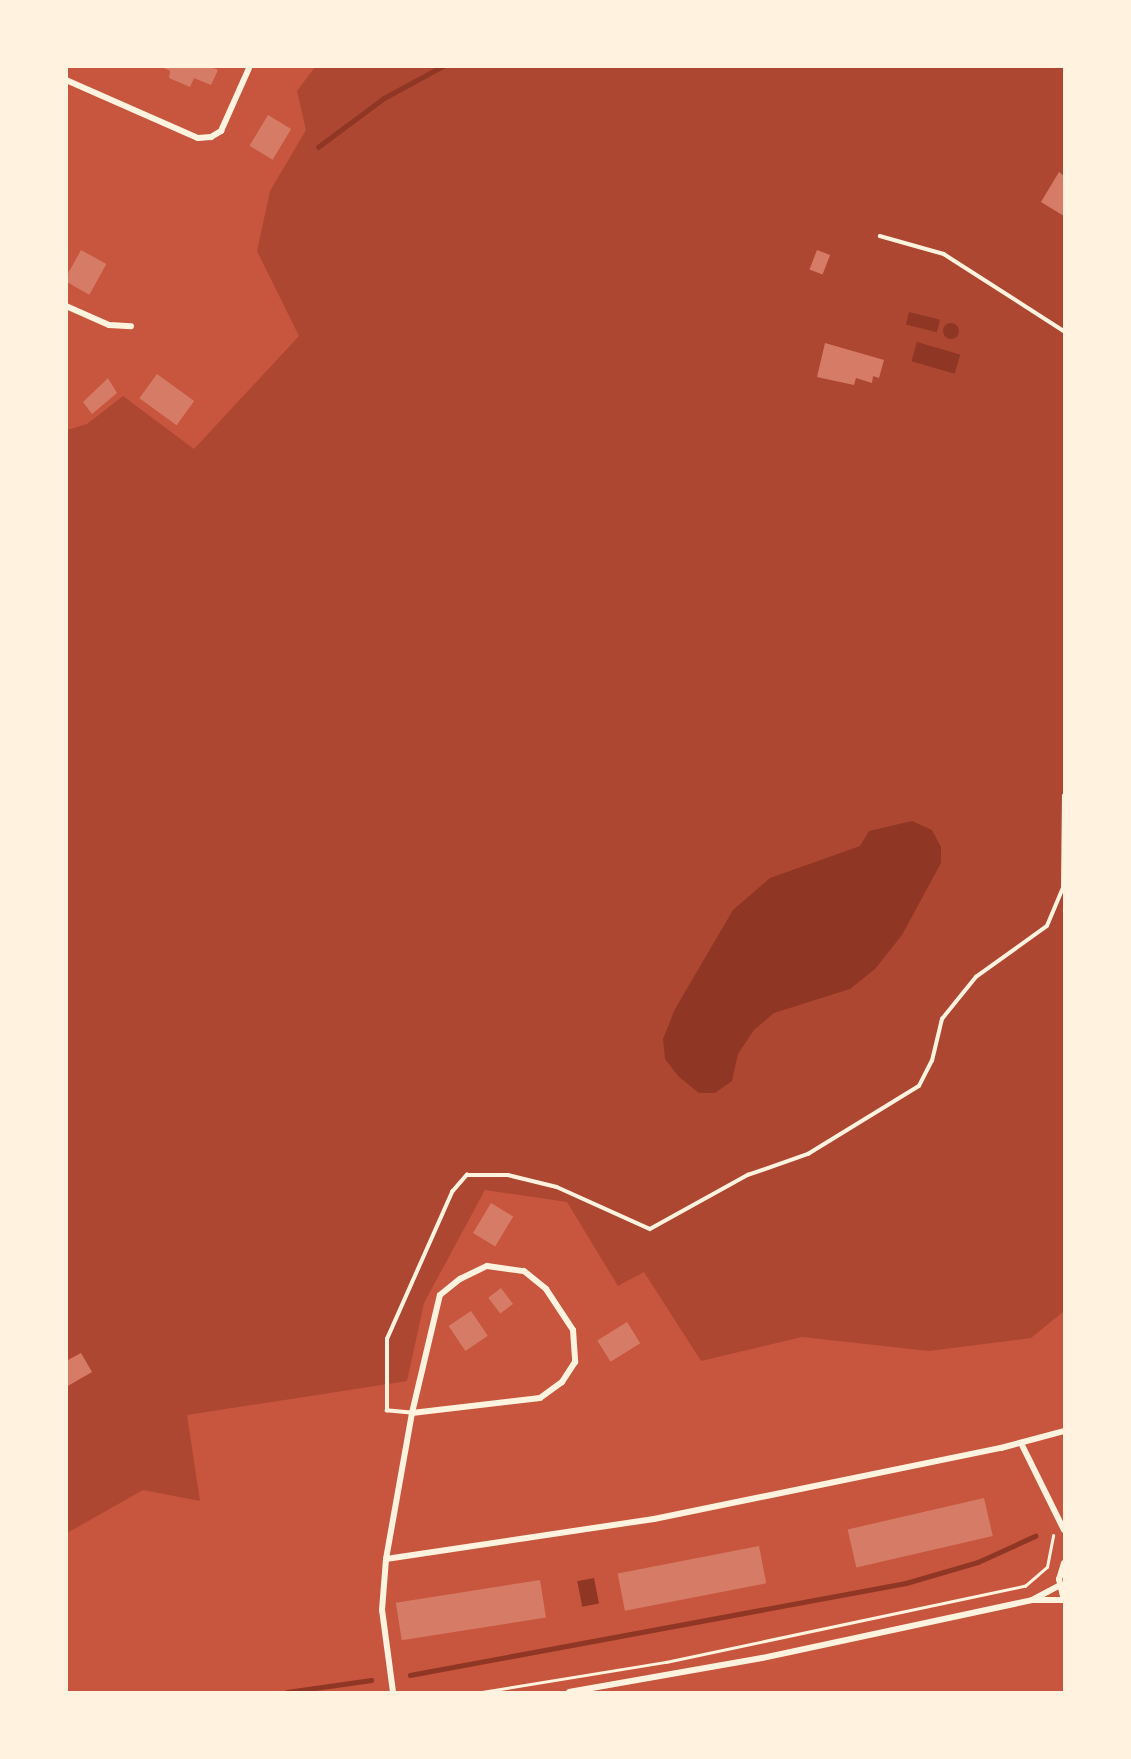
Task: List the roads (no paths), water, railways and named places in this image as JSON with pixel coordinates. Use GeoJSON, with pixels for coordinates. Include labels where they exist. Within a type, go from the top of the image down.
{"type":"FeatureCollection","features":[{"type":"Feature","properties":{"kind":"street"},"geometry":{"type":"LineString","coordinates":[[66,80],[198,138],[211,137],[221,131],[250,66]]}},
{"type":"Feature","properties":{"kind":"street"},"geometry":{"type":"LineString","coordinates":[[66,306],[109,325],[131,326]]}},
{"type":"Feature","properties":{"kind":"street"},"geometry":{"type":"LineString","coordinates":[[393,1692],[382,1609],[386,1559],[412,1413],[440,1295],[487,1266],[524,1271],[546,1289],[573,1331],[575,1362],[562,1382],[540,1398],[412,1413]]}},
{"type":"Feature","properties":{"kind":"street"},"geometry":{"type":"LineString","coordinates":[[386,1559],[654,1519],[1021,1443],[1065,1431]]}},
{"type":"Feature","properties":{"kind":"street"},"geometry":{"type":"LineString","coordinates":[[1021,1443],[1065,1530]]}},
{"type":"Feature","properties":{"kind":"street"},"geometry":{"type":"LineString","coordinates":[[569,1692],[813,1648],[1032,1600],[1065,1600],[1060,1585],[1065,1563]]}},
{"type":"Feature","properties":{"kind":"street"},"geometry":{"type":"LineString","coordinates":[[1032,1600],[1060,1585]]}},
{"type":"Feature","properties":{"kind":"lane"},"geometry":{"type":"LineString","coordinates":[[880,236],[944,254],[1065,331]]}},
{"type":"Feature","properties":{"kind":"lane"},"geometry":{"type":"LineString","coordinates":[[412,1413],[387,1411],[387,1339],[452,1192],[467,1175],[508,1175],[557,1187],[650,1229],[748,1175],[808,1154],[919,1086],[932,1061],[942,1019],[976,977],[1047,926],[1063,888],[1065,796]]}},
{"type":"Feature","properties":{"kind":"waterway"},"geometry":{"type":"LineString","coordinates":[[318,147],[384,98],[443,66]]}},
{"type":"Feature","properties":{"kind":"waterway"},"geometry":{"type":"LineString","coordinates":[[410,1675],[906,1583],[978,1562],[1035,1536]]}},
{"type":"Feature","properties":{"kind":"waterway"},"geometry":{"type":"LineString","coordinates":[[287,1692],[371,1680]]}}]}
